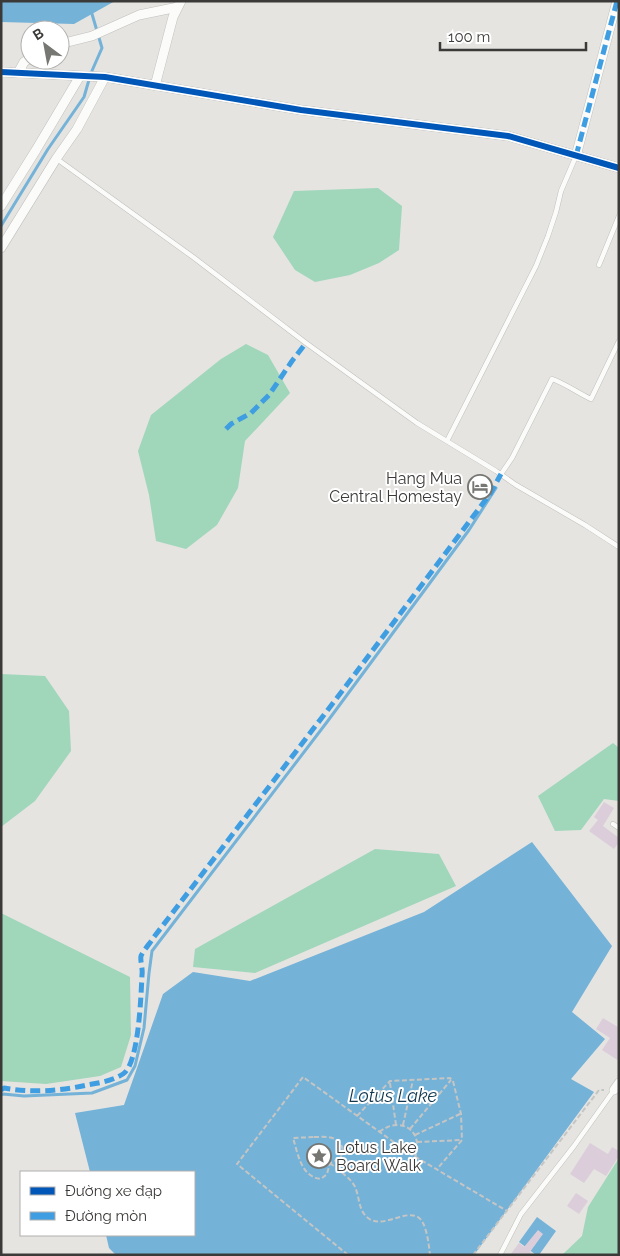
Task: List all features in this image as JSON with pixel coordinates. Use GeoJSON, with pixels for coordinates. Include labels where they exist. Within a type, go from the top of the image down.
{"type":"FeatureCollection","features":[{"type":"Feature","properties":{"kind":"street"},"geometry":{"type":"LineString","coordinates":[[576,156],[617,1]]}},
{"type":"Feature","properties":{"kind":"street"},"geometry":{"type":"LineString","coordinates":[[155,86],[173,17],[179,4]]}},
{"type":"Feature","properties":{"kind":"street"},"geometry":{"type":"LineString","coordinates":[[70,42],[92,36],[139,14],[179,4]]}},
{"type":"Feature","properties":{"kind":"street"},"geometry":{"type":"LineString","coordinates":[[18,73],[20,69]]}},
{"type":"Feature","properties":{"kind":"street"},"geometry":{"type":"LineString","coordinates":[[1,72],[105,77],[301,110],[508,136],[619,168]]}},
{"type":"Feature","properties":{"kind":"street"},"geometry":{"type":"LineString","coordinates":[[1,206],[36,150],[87,76]]}},
{"type":"Feature","properties":{"kind":"street"},"geometry":{"type":"LineString","coordinates":[[1,248],[56,159],[78,129],[105,77]]}},
{"type":"Feature","properties":{"kind":"lane"},"geometry":{"type":"LineString","coordinates":[[447,442],[536,266],[556,212],[561,191],[576,156]]}},
{"type":"Feature","properties":{"kind":"lane"},"geometry":{"type":"LineString","coordinates":[[56,159],[194,258],[306,343],[410,418],[619,547]]}},
{"type":"Feature","properties":{"kind":"lane"},"geometry":{"type":"LineString","coordinates":[[599,265],[619,216]]}},
{"type":"Feature","properties":{"kind":"lane"},"geometry":{"type":"LineString","coordinates":[[501,474],[512,458],[552,379],[591,399],[619,341]]}},
{"type":"Feature","properties":{"kind":"lane"},"geometry":{"type":"LineString","coordinates":[[613,824],[619,828]]}},
{"type":"Feature","properties":{"kind":"lane"},"geometry":{"type":"LineString","coordinates":[[500,1255],[521,1214],[574,1146],[616,1086]]}},
{"type":"Feature","properties":{"kind":"path"},"geometry":{"type":"LineString","coordinates":[[348,1255],[237,1164],[303,1077],[414,1157],[506,1211]]}},
{"type":"Feature","properties":{"kind":"path"},"geometry":{"type":"LineString","coordinates":[[357,1116],[390,1081],[450,1078],[453,1081],[462,1114],[462,1140],[436,1170]]}},
{"type":"Feature","properties":{"kind":"path"},"geometry":{"type":"LineString","coordinates":[[403,1126],[413,1080]]}},
{"type":"Feature","properties":{"kind":"path"},"geometry":{"type":"LineString","coordinates":[[410,1128],[451,1080]]}},
{"type":"Feature","properties":{"kind":"path"},"geometry":{"type":"LineString","coordinates":[[390,1081],[396,1125]]}},
{"type":"Feature","properties":{"kind":"path"},"geometry":{"type":"LineString","coordinates":[[472,1255],[600,1090],[616,1086]]}},
{"type":"Feature","properties":{"kind":"path"},"geometry":{"type":"LineString","coordinates":[[415,1135],[462,1114]]}},
{"type":"Feature","properties":{"kind":"path"},"geometry":{"type":"LineString","coordinates":[[379,1132],[387,1127],[396,1125],[410,1128],[417,1142],[418,1150],[414,1157]]}},
{"type":"Feature","properties":{"kind":"path"},"geometry":{"type":"LineString","coordinates":[[330,1137],[337,1140],[343,1150],[337,1160],[330,1163],[327,1174],[321,1179],[309,1175],[304,1170],[293,1138],[330,1137]]}},
{"type":"Feature","properties":{"kind":"path"},"geometry":{"type":"LineString","coordinates":[[417,1142],[462,1140]]}},
{"type":"Feature","properties":{"kind":"path"},"geometry":{"type":"LineString","coordinates":[[330,1163],[354,1185],[361,1208],[372,1221],[392,1220],[404,1215],[412,1215],[419,1218],[425,1226],[430,1255]]}},
{"type":"Feature","properties":{"kind":"green space"},"geometry":{"type":"Polygon","coordinates":[[[378,188],[402,206],[399,250],[379,263],[350,275],[315,282],[295,270],[273,237],[294,191],[378,188]]]}},
{"type":"Feature","properties":{"kind":"green space"},"geometry":{"type":"Polygon","coordinates":[[[246,344],[268,355],[290,393],[245,441],[238,488],[217,525],[186,549],[156,541],[149,495],[138,451],[151,415],[221,359],[246,344]]]}},
{"type":"Feature","properties":{"kind":"green space"},"geometry":{"type":"Polygon","coordinates":[[[1,674],[45,676],[69,711],[71,751],[35,801],[1,827],[1,674]]]}},
{"type":"Feature","properties":{"kind":"green space"},"geometry":{"type":"Polygon","coordinates":[[[613,743],[619,748],[619,801],[604,799],[581,830],[555,831],[538,796],[613,743]]]}},
{"type":"Feature","properties":{"kind":"green space"},"geometry":{"type":"Polygon","coordinates":[[[375,849],[439,854],[456,886],[255,973],[193,967],[195,949],[375,849]]]}},
{"type":"Feature","properties":{"kind":"green space"},"geometry":{"type":"Polygon","coordinates":[[[1,913],[130,977],[131,1035],[121,1067],[100,1076],[46,1084],[1,1081],[1,913]]]}},
{"type":"Feature","properties":{"kind":"green space"},"geometry":{"type":"Polygon","coordinates":[[[619,1158],[619,1255],[562,1255],[582,1236],[588,1207],[619,1158]]]}},
{"type":"Feature","properties":{"kind":"water"},"geometry":{"type":"Polygon","coordinates":[[[1,1],[115,1],[74,24],[70,24],[70,20],[1,22],[1,1]]]}},
{"type":"Feature","properties":{"kind":"water","name":"Lotus Lake"},"geometry":{"type":"Polygon","coordinates":[[[532,842],[612,946],[572,1012],[605,1039],[571,1079],[594,1092],[474,1255],[116,1255],[109,1248],[106,1236],[195,1236],[195,1171],[90,1171],[75,1113],[124,1105],[163,994],[193,972],[250,981],[424,912],[532,842]]]}},
{"type":"Feature","properties":{"kind":"water"},"geometry":{"type":"Polygon","coordinates":[[[537,1217],[556,1231],[539,1255],[536,1255],[519,1242],[537,1217]]]}},
{"type":"Feature","properties":{"kind":"building"},"geometry":{"type":"Polygon","coordinates":[[[604,802],[614,808],[603,826],[619,838],[619,842],[614,849],[589,831],[598,820],[594,817],[604,802]]]}},
{"type":"Feature","properties":{"kind":"building"},"geometry":{"type":"Polygon","coordinates":[[[603,1018],[619,1026],[619,1061],[602,1050],[610,1038],[596,1029],[603,1018]]]}},
{"type":"Feature","properties":{"kind":"building"},"geometry":{"type":"Polygon","coordinates":[[[590,1143],[608,1154],[612,1147],[619,1151],[619,1156],[606,1176],[594,1169],[584,1183],[570,1174],[590,1143]]]}},
{"type":"Feature","properties":{"kind":"building"},"geometry":{"type":"Polygon","coordinates":[[[576,1193],[588,1201],[579,1214],[567,1206],[576,1193]]]}},
{"type":"Feature","properties":{"kind":"building"},"geometry":{"type":"Polygon","coordinates":[[[538,1230],[543,1234],[530,1252],[534,1255],[510,1255],[519,1243],[524,1247],[538,1230]]]}},
{"type":"Feature","properties":{"kind":"waterway"},"geometry":{"type":"LineString","coordinates":[[1,226],[48,149],[84,97],[91,73],[102,48],[92,14]]}},
{"type":"Feature","properties":{"kind":"waterway"},"geometry":{"type":"LineString","coordinates":[[1,1095],[24,1096],[92,1093],[127,1080],[135,1066],[144,1028],[152,951],[327,722],[469,530],[496,488]]}},
{"type":"Feature","properties":{"kind":"marked path"},"geometry":{"type":"LineString","coordinates":[[576,156],[617,1]]}},
{"type":"Feature","properties":{"kind":"marked path"},"geometry":{"type":"LineString","coordinates":[[226,429],[231,424],[251,413],[269,395],[306,343]]}},
{"type":"Feature","properties":{"kind":"marked path"},"geometry":{"type":"LineString","coordinates":[[1,1090],[4,1088],[46,1091],[77,1087],[114,1078],[123,1074],[128,1068],[133,1057],[138,1028],[142,973],[141,956],[143,952],[490,494],[501,474]]}},
{"type":"Feature","properties":{"kind":"cycle path"},"geometry":{"type":"LineString","coordinates":[[1,72],[105,77],[301,110],[508,136],[619,168]]}},
{"type":"Feature","properties":{"kind":"place","name":"Hang Mua Central Homestay"},"geometry":{"type":"Point","coordinates":[480,487]}},
{"type":"Feature","properties":{"kind":"place","name":"Lotus Lake Board Walk"},"geometry":{"type":"Point","coordinates":[319,1156]}}]}
